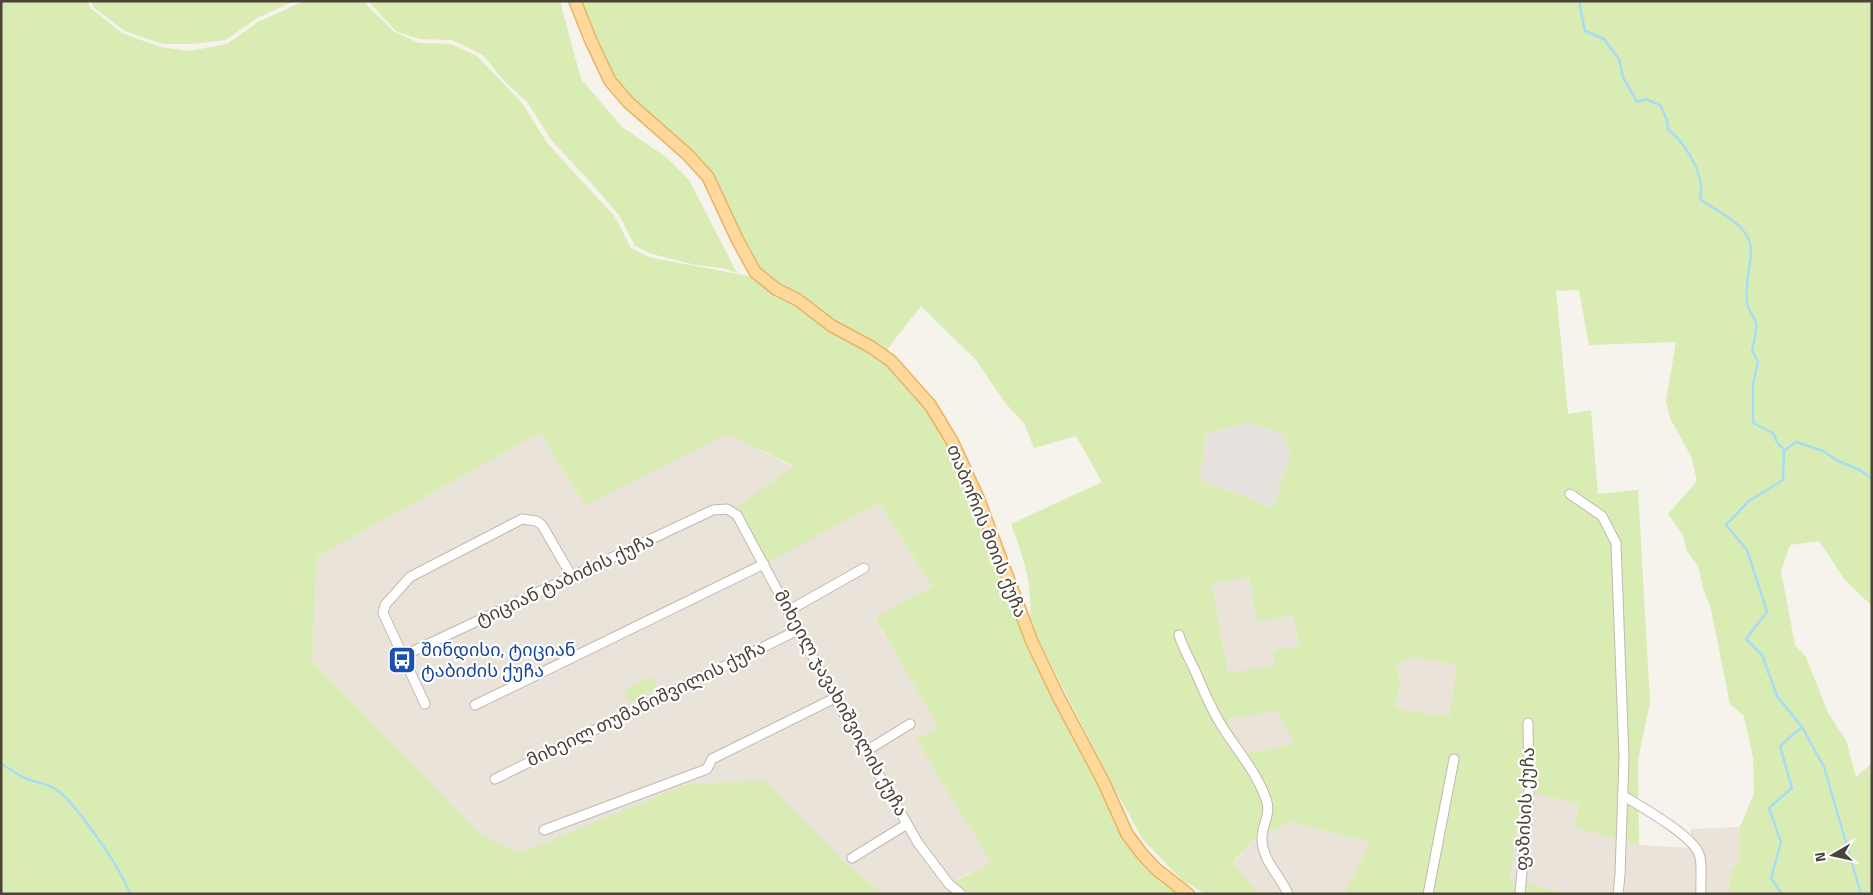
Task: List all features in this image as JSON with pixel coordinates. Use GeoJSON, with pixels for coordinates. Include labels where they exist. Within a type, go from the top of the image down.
{"type":"FeatureCollection","features":[{"type":"Feature","properties":{"kind":"main road","name":"თაბორის მთის ქუჩა"},"geometry":{"type":"LineString","coordinates":[[575,1],[600,62],[610,81],[628,102],[688,155],[708,177],[755,272],[776,289],[798,300],[832,326],[871,347],[891,361],[930,405],[952,441],[978,498],[1016,602],[1036,649],[1059,698],[1104,783],[1127,834],[1156,869],[1188,894]]}},
{"type":"Feature","properties":{"kind":"street"},"geometry":{"type":"LineString","coordinates":[[1570,494],[1602,516],[1616,543],[1624,758],[1618,894]]}},
{"type":"Feature","properties":{"kind":"street","name":"მიხეილ ჯავახიშვილის ქუჩა"},"geometry":{"type":"LineString","coordinates":[[727,509],[737,515],[835,698],[918,843],[949,884],[961,894]]}},
{"type":"Feature","properties":{"kind":"street","name":"ტიციან ტაბიძის ქუჩა"},"geometry":{"type":"LineString","coordinates":[[403,656],[713,510],[727,509]]}},
{"type":"Feature","properties":{"kind":"street"},"geometry":{"type":"LineString","coordinates":[[425,704],[383,613],[385,605],[410,577],[516,521],[527,519],[542,525],[572,577]]}},
{"type":"Feature","properties":{"kind":"street"},"geometry":{"type":"LineString","coordinates":[[475,705],[764,564]]}},
{"type":"Feature","properties":{"kind":"street"},"geometry":{"type":"LineString","coordinates":[[788,611],[864,568]]}},
{"type":"Feature","properties":{"kind":"street","name":"მიხეილ თუმანიშვილის ქუჩა"},"geometry":{"type":"LineString","coordinates":[[494,779],[798,630]]}},
{"type":"Feature","properties":{"kind":"street"},"geometry":{"type":"LineString","coordinates":[[1179,635],[1207,701],[1226,734],[1246,760],[1267,801],[1268,813],[1262,838],[1264,854],[1272,869],[1282,880],[1288,894]]}},
{"type":"Feature","properties":{"kind":"street"},"geometry":{"type":"LineString","coordinates":[[544,830],[707,769],[712,759],[835,698]]}},
{"type":"Feature","properties":{"kind":"street","name":"ფაზისის ქუჩა"},"geometry":{"type":"LineString","coordinates":[[1520,894],[1529,793],[1528,723]]}},
{"type":"Feature","properties":{"kind":"street"},"geometry":{"type":"LineString","coordinates":[[866,751],[910,724]]}},
{"type":"Feature","properties":{"kind":"street"},"geometry":{"type":"LineString","coordinates":[[1428,894],[1454,759]]}},
{"type":"Feature","properties":{"kind":"street"},"geometry":{"type":"LineString","coordinates":[[1622,795],[1657,815],[1693,845],[1700,855],[1701,894]]}},
{"type":"Feature","properties":{"kind":"street"},"geometry":{"type":"LineString","coordinates":[[852,858],[907,824]]}},
{"type":"Feature","properties":{"kind":"shaded area"},"geometry":{"type":"Polygon","coordinates":[[[1248,422],[1285,435],[1290,455],[1273,508],[1200,480],[1206,434],[1248,422]]]}},
{"type":"Feature","properties":{"kind":"shaded area"},"geometry":{"type":"Polygon","coordinates":[[[540,433],[585,505],[727,434],[794,467],[879,503],[932,586],[875,619],[940,728],[917,739],[991,863],[949,883],[961,894],[883,894],[846,864],[521,853],[482,836],[312,661],[317,557],[540,433]]]}},
{"type":"Feature","properties":{"kind":"shaded area"},"geometry":{"type":"Polygon","coordinates":[[[1249,577],[1257,622],[1293,615],[1299,646],[1275,665],[1228,673],[1212,583],[1249,577]]]}},
{"type":"Feature","properties":{"kind":"shaded area"},"geometry":{"type":"Polygon","coordinates":[[[1413,657],[1457,665],[1449,717],[1395,708],[1400,685],[1396,664],[1413,657]]]}},
{"type":"Feature","properties":{"kind":"shaded area"},"geometry":{"type":"Polygon","coordinates":[[[1277,711],[1295,744],[1246,753],[1226,719],[1277,711]]]}},
{"type":"Feature","properties":{"kind":"shaded area"},"geometry":{"type":"Polygon","coordinates":[[[1522,789],[1579,804],[1575,828],[1639,845],[1691,848],[1691,829],[1740,827],[1739,862],[1731,870],[1729,894],[1561,894],[1561,892],[1510,879],[1522,789]]]}},
{"type":"Feature","properties":{"kind":"shaded area"},"geometry":{"type":"Polygon","coordinates":[[[1290,822],[1370,842],[1344,894],[1258,894],[1233,863],[1257,836],[1290,822]]]}},
{"type":"Feature","properties":{"kind":"green space"},"geometry":{"type":"Polygon","coordinates":[[[1,1],[88,1],[90,8],[122,33],[160,47],[189,51],[227,44],[258,22],[304,1],[364,2],[394,32],[419,43],[451,44],[477,56],[522,103],[547,143],[615,217],[631,248],[652,258],[754,277],[710,180],[608,81],[574,1],[1872,1],[1872,606],[1845,580],[1819,541],[1790,545],[1781,571],[1795,645],[1806,657],[1828,713],[1846,740],[1856,777],[1872,763],[1872,894],[1729,894],[1731,870],[1739,862],[1740,827],[1754,793],[1753,757],[1744,716],[1730,704],[1711,609],[1698,566],[1687,551],[1683,535],[1668,514],[1697,481],[1691,456],[1670,418],[1666,401],[1676,342],[1589,345],[1579,290],[1556,291],[1568,414],[1591,410],[1598,494],[1638,490],[1650,702],[1638,760],[1639,845],[1575,828],[1579,804],[1522,790],[1510,879],[1562,892],[1561,894],[1344,894],[1370,842],[1290,822],[1257,836],[1233,862],[1258,894],[1206,894],[1183,881],[1143,840],[1112,784],[1030,623],[1029,584],[1011,524],[1102,482],[1076,436],[1034,448],[1024,423],[1006,404],[976,360],[921,306],[888,348],[891,361],[952,441],[1016,601],[1127,834],[1188,894],[961,894],[949,884],[991,863],[916,739],[939,728],[875,618],[932,586],[879,503],[764,564],[737,515],[737,507],[794,466],[727,434],[585,505],[540,433],[317,557],[312,661],[482,836],[521,853],[687,784],[765,781],[846,864],[883,894],[1,894],[1,1]],[[1248,422],[1206,434],[1200,480],[1273,508],[1290,455],[1285,435],[1248,422]],[[1249,577],[1212,584],[1228,673],[1275,665],[1273,651],[1299,646],[1293,615],[1257,622],[1249,577]],[[1413,657],[1396,664],[1400,685],[1395,708],[1449,717],[1457,665],[1413,657]],[[1277,711],[1227,719],[1246,753],[1295,744],[1277,711]]]}},
{"type":"Feature","properties":{"kind":"green space"},"geometry":{"type":"Polygon","coordinates":[[[91,1],[294,1],[257,18],[226,40],[193,44],[162,44],[125,31],[93,7],[91,1]]]}},
{"type":"Feature","properties":{"kind":"green space"},"geometry":{"type":"Polygon","coordinates":[[[368,1],[560,1],[581,79],[622,127],[666,157],[689,180],[737,273],[723,268],[696,265],[652,254],[635,246],[619,215],[552,141],[528,103],[504,81],[483,55],[452,40],[420,39],[397,32],[368,1]]]}},
{"type":"Feature","properties":{"kind":"green space"},"geometry":{"type":"Polygon","coordinates":[[[652,677],[657,689],[629,702],[624,690],[652,677]]]}},
{"type":"Feature","properties":{"kind":"waterway"},"geometry":{"type":"LineString","coordinates":[[1579,1],[1585,31],[1604,39],[1619,59],[1623,77],[1637,102],[1646,99],[1661,106],[1668,129],[1675,135],[1693,161],[1700,180],[1700,199],[1732,220],[1746,234],[1751,252],[1747,283],[1747,305],[1756,323],[1752,350],[1758,362],[1753,384],[1753,423],[1773,433],[1777,442],[1784,450]]}},
{"type":"Feature","properties":{"kind":"waterway"},"geometry":{"type":"LineString","coordinates":[[1785,450],[1796,442],[1823,451],[1838,461],[1860,470],[1872,479]]}},
{"type":"Feature","properties":{"kind":"waterway"},"geometry":{"type":"LineString","coordinates":[[1782,894],[1771,878],[1781,842],[1769,808],[1792,788],[1780,746],[1802,727],[1777,696],[1762,655],[1746,639],[1767,612],[1747,550],[1726,525],[1749,501],[1783,480],[1784,450]]}},
{"type":"Feature","properties":{"kind":"waterway"},"geometry":{"type":"LineString","coordinates":[[1802,727],[1824,767],[1861,894]]}},
{"type":"Feature","properties":{"kind":"waterway"},"geometry":{"type":"LineString","coordinates":[[1,764],[25,778],[54,788],[74,807],[108,853],[130,894]]}},
{"type":"Feature","properties":{"kind":"place","name":"შინდისი, ტიციან ტაბიძის ქუჩა"},"geometry":{"type":"Point","coordinates":[402,660]}}]}
